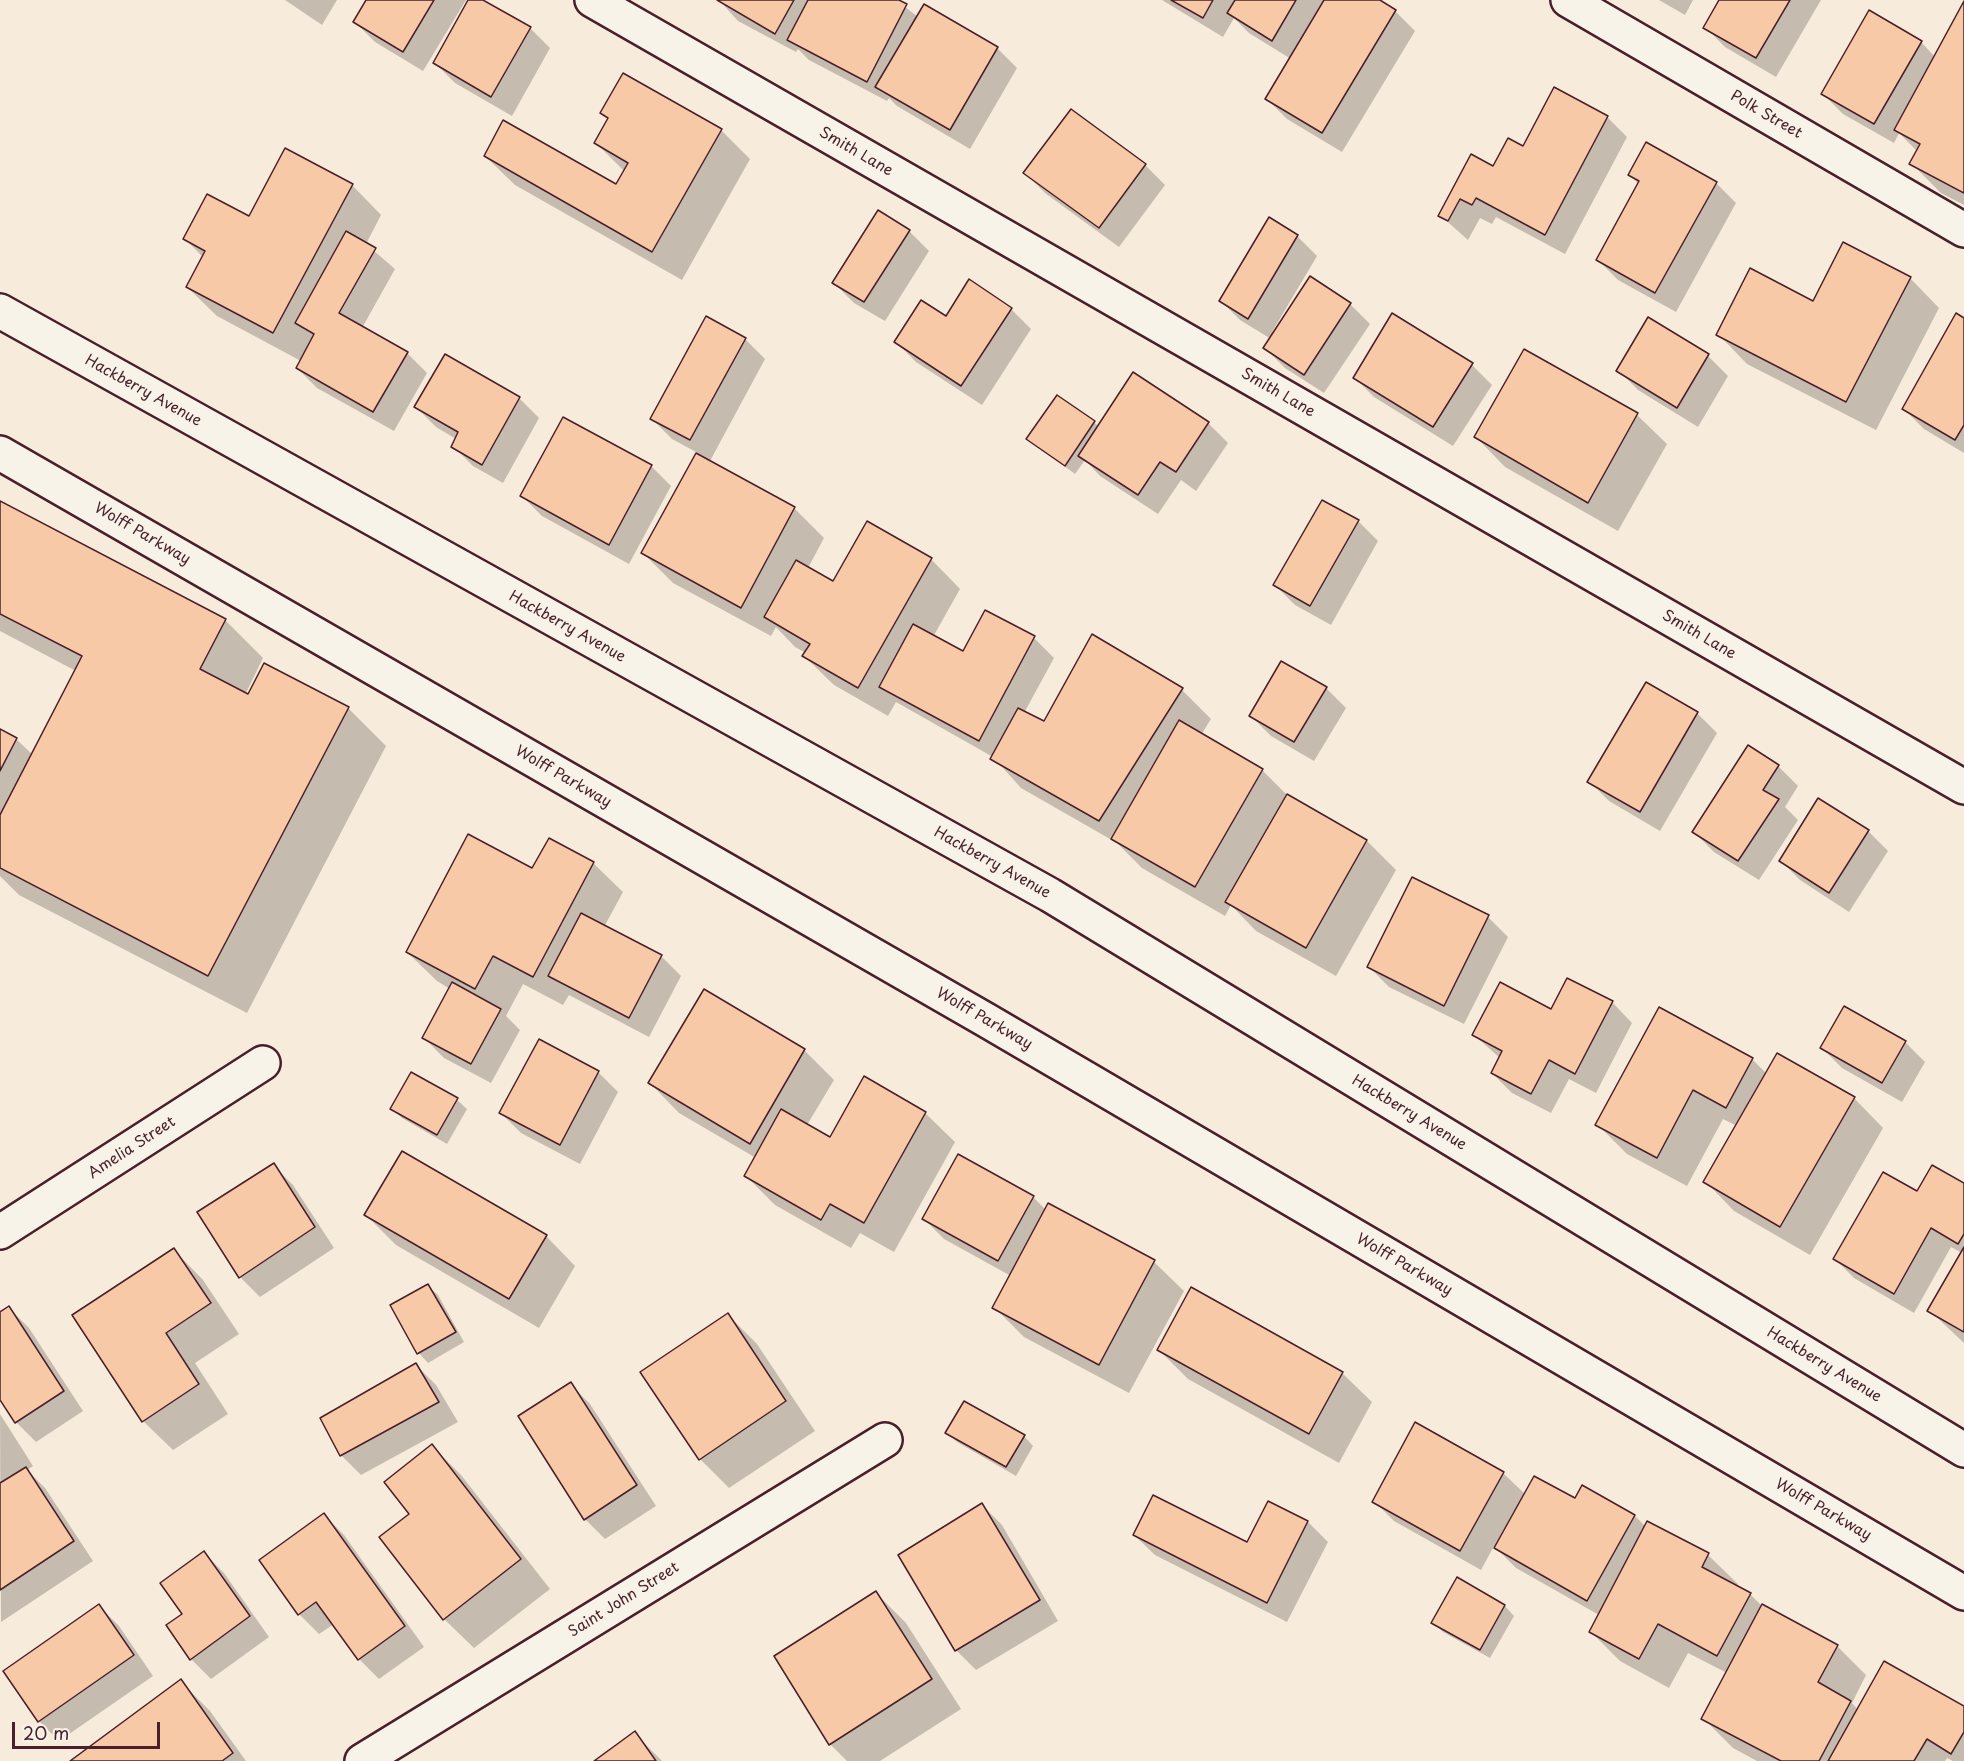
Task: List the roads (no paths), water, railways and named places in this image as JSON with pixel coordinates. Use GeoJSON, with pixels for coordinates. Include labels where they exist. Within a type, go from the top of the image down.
{"type":"FeatureCollection","features":[{"type":"Feature","properties":{"kind":"street","name":"Smith Lane"},"geometry":{"type":"LineString","coordinates":[[592,0],[1964,787]]}},
{"type":"Feature","properties":{"kind":"street","name":"Polk Street"},"geometry":{"type":"LineString","coordinates":[[1568,0],[1964,230]]}},
{"type":"Feature","properties":{"kind":"street","name":"Hackberry Avenue"},"geometry":{"type":"LineString","coordinates":[[0,311],[1050,895],[1964,1450]]}},
{"type":"Feature","properties":{"kind":"street","name":"Wolff Parkway"},"geometry":{"type":"LineString","coordinates":[[0,453],[997,1026],[1964,1593]]}},
{"type":"Feature","properties":{"kind":"street","name":"Amelia Street"},"geometry":{"type":"LineString","coordinates":[[0,1232],[263,1063]]}},
{"type":"Feature","properties":{"kind":"street","name":"Saint John Street"},"geometry":{"type":"LineString","coordinates":[[362,1761],[885,1440]]}}]}
